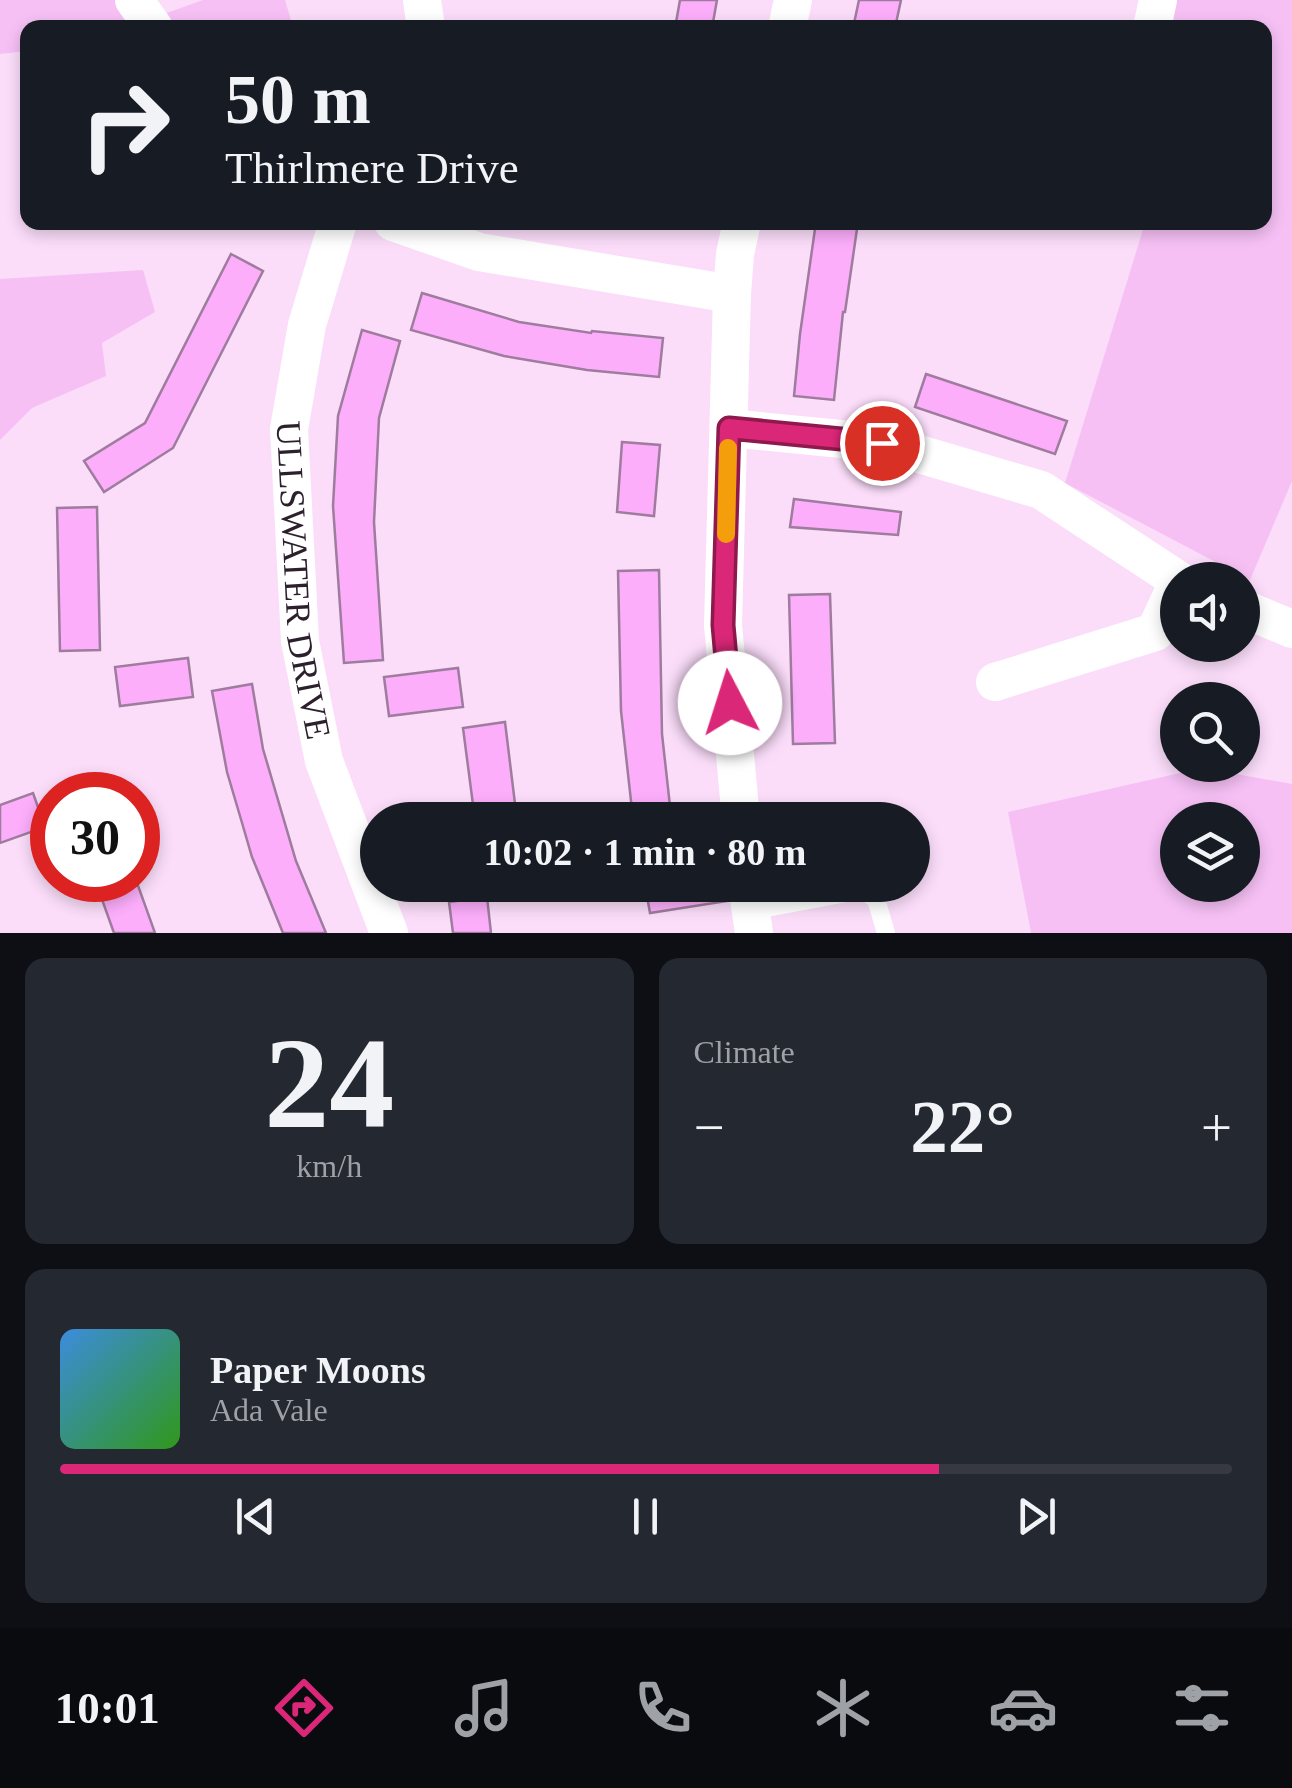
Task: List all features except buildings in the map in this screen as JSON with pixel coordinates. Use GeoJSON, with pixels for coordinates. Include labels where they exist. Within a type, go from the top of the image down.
{"type":"FeatureCollection","features":[{"type":"Feature","properties":{"kind":"street","name":"ULLSWATER DRIVE"},"geometry":{"type":"LineString","coordinates":[[336,230],[307,325],[290,429],[300,641],[324,761],[389,933]]}},
{"type":"Feature","properties":{"kind":"street"},"geometry":{"type":"LineString","coordinates":[[416,230],[479,252],[732,294]]}},
{"type":"Feature","properties":{"kind":"street"},"geometry":{"type":"LineString","coordinates":[[739,802],[723,625],[732,294],[740,230]]}},
{"type":"Feature","properties":{"kind":"street"},"geometry":{"type":"LineString","coordinates":[[729,428],[882,443],[1041,490],[1160,569]]}},
{"type":"Feature","properties":{"kind":"street"},"geometry":{"type":"LineString","coordinates":[[1260,616],[1292,629]]}},
{"type":"Feature","properties":{"kind":"street"},"geometry":{"type":"LineString","coordinates":[[995,682],[1155,632],[1160,621]]}},
{"type":"Feature","properties":{"kind":"lane"},"geometry":{"type":"LineString","coordinates":[[750,910],[862,890],[876,899],[886,933]]}},
{"type":"Feature","properties":{"kind":"shaded area"},"geometry":{"type":"Polygon","coordinates":[[[0,0],[120,0],[134,20],[20,20],[20,52],[0,54],[0,0]]]}},
{"type":"Feature","properties":{"kind":"shaded area"},"geometry":{"type":"Polygon","coordinates":[[[203,0],[285,0],[291,20],[165,20],[161,15],[203,0]]]}},
{"type":"Feature","properties":{"kind":"shaded area"},"geometry":{"type":"Polygon","coordinates":[[[1172,0],[1292,0],[1292,481],[1258,562],[1216,562],[1065,483],[1143,230],[1272,230],[1272,20],[1167,20],[1172,0]]]}},
{"type":"Feature","properties":{"kind":"shaded area"},"geometry":{"type":"Polygon","coordinates":[[[143,270],[155,312],[102,343],[106,376],[32,408],[0,440],[0,279],[143,270]]]}},
{"type":"Feature","properties":{"kind":"shaded area"},"geometry":{"type":"Polygon","coordinates":[[[1160,778],[1160,782],[1260,782],[1260,778],[1292,784],[1292,933],[1031,933],[1008,812],[1160,778]]]}},
{"type":"Feature","properties":{"kind":"slow traffic"},"geometry":{"type":"LineString","coordinates":[[726,534],[728,448]]}},
{"type":"Feature","properties":{"kind":"route"},"geometry":{"type":"LineString","coordinates":[[730,703],[723,625],[729,428],[882,443]]}}]}
